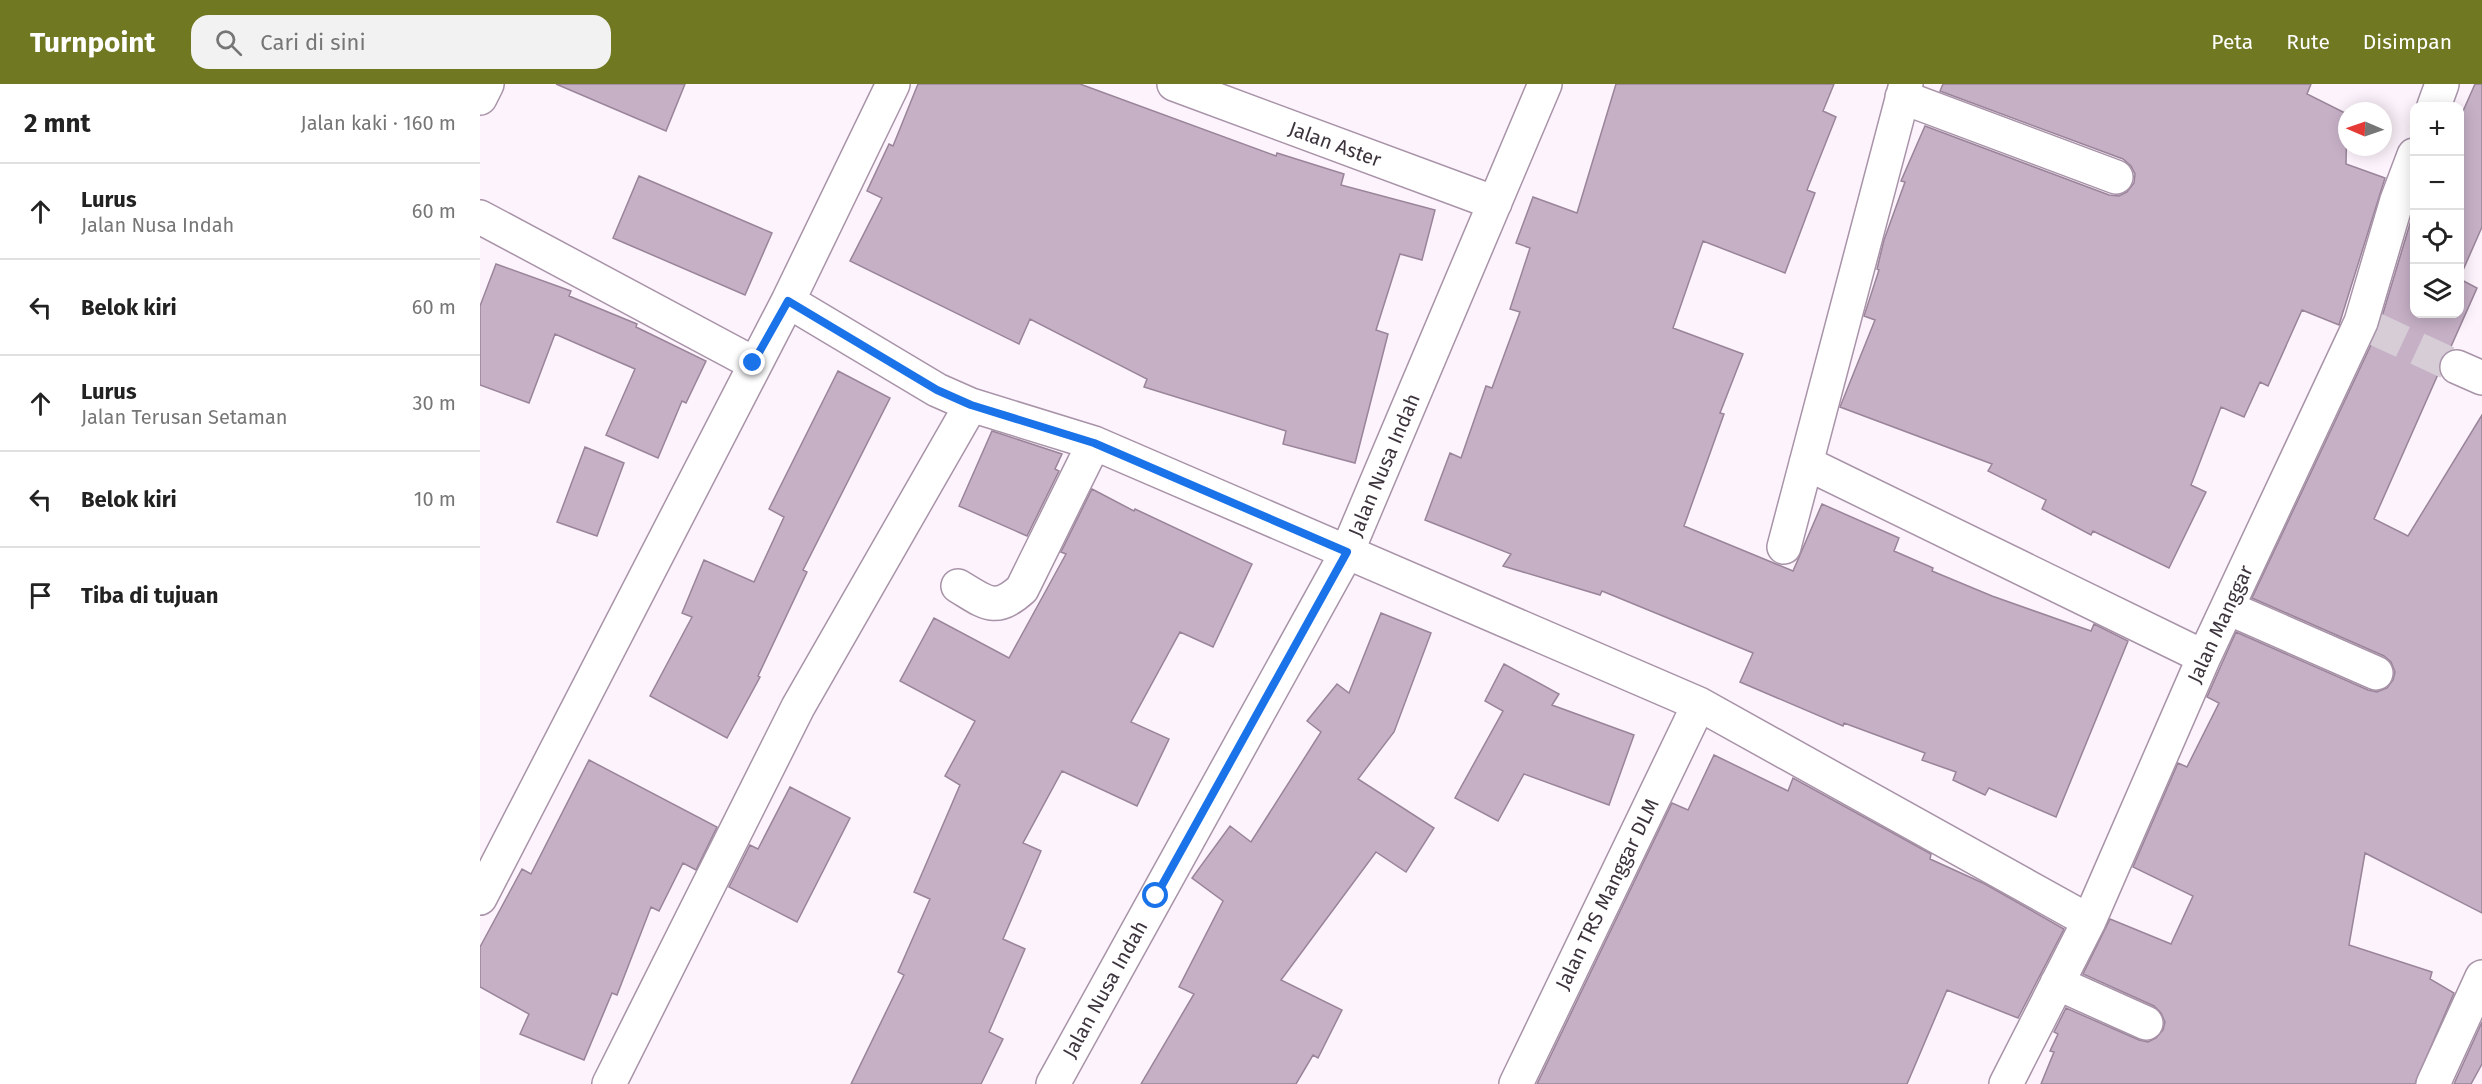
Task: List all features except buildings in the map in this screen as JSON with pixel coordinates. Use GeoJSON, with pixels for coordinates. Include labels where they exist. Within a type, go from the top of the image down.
{"type":"FeatureCollection","features":[{"type":"Feature","properties":{"kind":"street"},"geometry":{"type":"LineString","coordinates":[[480,98],[487,84]]}},
{"type":"Feature","properties":{"kind":"street"},"geometry":{"type":"LineString","coordinates":[[480,898],[753,363],[788,301],[893,84]]}},
{"type":"Feature","properties":{"kind":"street","name":"Jalan Aster"},"geometry":{"type":"LineString","coordinates":[[1174,84],[1495,203]]}},
{"type":"Feature","properties":{"kind":"street","name":"Jalan Nusa Indah"},"geometry":{"type":"LineString","coordinates":[[1053,1084],[1347,552],[1545,84]]}},
{"type":"Feature","properties":{"kind":"street"},"geometry":{"type":"LineString","coordinates":[[2435,102],[2442,84]]}},
{"type":"Feature","properties":{"kind":"street"},"geometry":{"type":"LineString","coordinates":[[1784,547],[1904,90],[2116,177]]}},
{"type":"Feature","properties":{"kind":"street","name":"Jalan Manggar"},"geometry":{"type":"LineString","coordinates":[[2006,1084],[2090,921],[2204,657],[2367,325],[2397,200],[2415,156]]}},
{"type":"Feature","properties":{"kind":"street"},"geometry":{"type":"LineString","coordinates":[[480,217],[753,363]]}},
{"type":"Feature","properties":{"kind":"street"},"geometry":{"type":"LineString","coordinates":[[788,301],[937,390],[971,405],[1094,443],[1699,704],[2090,921]]}},
{"type":"Feature","properties":{"kind":"street"},"geometry":{"type":"LineString","coordinates":[[609,1084],[798,707],[971,405]]}},
{"type":"Feature","properties":{"kind":"street"},"geometry":{"type":"LineString","coordinates":[[958,586],[987,603],[1008,601],[1022,589],[1094,443]]}},
{"type":"Feature","properties":{"kind":"street"},"geometry":{"type":"LineString","coordinates":[[1806,463],[2204,657]]}},
{"type":"Feature","properties":{"kind":"street"},"geometry":{"type":"LineString","coordinates":[[2228,608],[2376,673]]}},
{"type":"Feature","properties":{"kind":"street","name":"Jalan TRS Manggar DLM"},"geometry":{"type":"LineString","coordinates":[[1516,1084],[1699,704]]}},
{"type":"Feature","properties":{"kind":"street"},"geometry":{"type":"LineString","coordinates":[[2433,1084],[2482,978]]}},
{"type":"Feature","properties":{"kind":"street"},"geometry":{"type":"LineString","coordinates":[[2057,983],[2146,1023]]}},
{"type":"Feature","properties":{"kind":"tunnel"},"geometry":{"type":"LineString","coordinates":[[2373,328],[2457,367]]}},
{"type":"Feature","properties":{"kind":"route"},"geometry":{"type":"LineString","coordinates":[[753,363],[788,301],[937,390],[971,405],[1094,443],[1347,552],[1156,896]]}}]}
